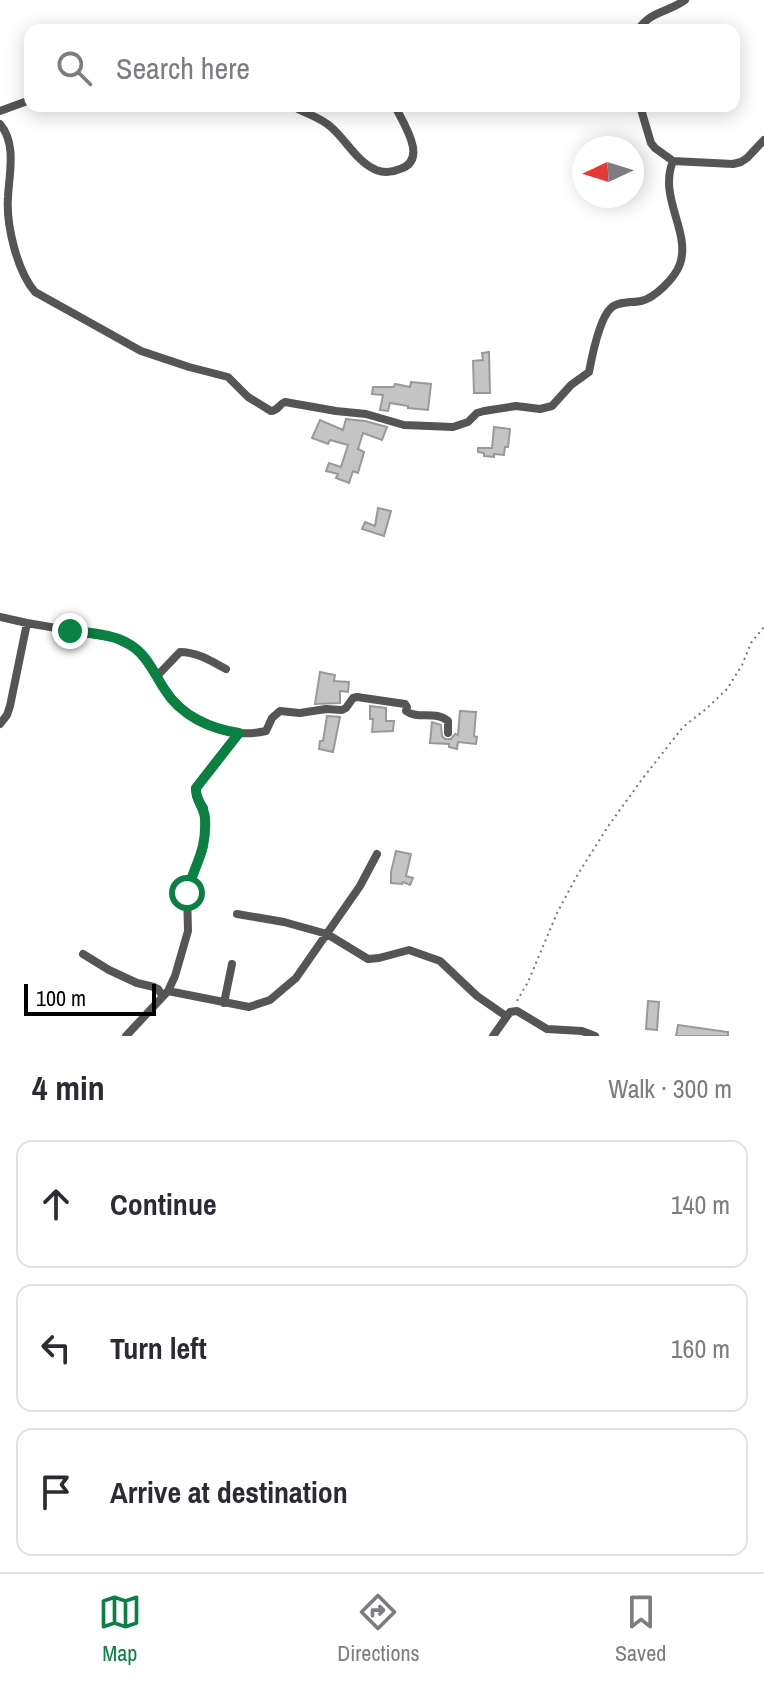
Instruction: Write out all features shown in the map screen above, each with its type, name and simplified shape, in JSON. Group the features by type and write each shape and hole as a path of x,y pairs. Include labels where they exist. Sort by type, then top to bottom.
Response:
{"street":[{"path":"642,24 647,18 685,0"},
{"path":"0,111 24,102"},
{"path":"305,112 335,129 349,147 374,169 388,172 408,167 414,161 410,138 398,112"},
{"path":"642,112 651,143 673,161 737,164 764,140"},
{"path":"0,124 8,138 12,169 8,197 10,229 25,277 35,292 141,351 228,377 248,397 271,411 285,402 366,414 404,425 447,427 463,424 484,411 516,406 540,409 552,406 571,385 589,372 594,346 611,307 650,298 674,275 680,263 679,226 670,196 669,172 673,161"},
{"path":"0,617 114,638 138,650 175,703 209,727 239,733 266,731 272,718 280,711 342,710 357,697 405,704 406,711 411,715 443,716 448,721 448,733"},
{"path":"0,724 9,711 27,623"},
{"path":"157,676 183,651 226,669"},
{"path":"126,1036 165,993 175,976 188,931 187,893 204,845 204,808 196,796 196,788 239,733"},
{"path":"83,954 109,970 165,993 249,1007 259,1005 278,995 296,978 360,886 377,854"},
{"path":"237,914 327,934 368,959 409,950 433,957 477,996 508,1014"},
{"path":"224,1003 232,964"},
{"path":"493,1036 508,1014 518,1011 547,1029 582,1031 595,1036"}],"path":[{"path":"508,1014 528,982 557,913 609,825 683,727 727,689 751,643 764,627"}],"building":[{"path":"489,352 490,393 474,393 473,361 483,360 482,353"},
{"path":"411,382 431,384 428,410 390,403 388,411 380,410 383,395 372,394 373,387 394,387 395,384 410,387"},
{"path":"346,419 387,427 382,440 363,433 358,449 364,452 358,473 353,471 349,483 336,478 338,474 326,471 329,463 341,467 348,445 330,440 328,444 312,438 320,420 343,430"},
{"path":"494,427 510,429 508,447 505,447 504,455 484,456 478,448 492,448"},
{"path":"378,508 391,511 384,536 362,529 365,522 375,526"},
{"path":"320,672 335,675 334,681 349,682 348,692 340,691 340,703 315,704"},
{"path":"370,706 386,708 386,721 394,721 393,731 372,732"},
{"path":"460,711 476,712 476,744 458,742 457,749 449,747 449,744 430,743 432,722 441,725 445,739 458,735"},
{"path":"327,716 340,717 333,752 319,749"},
{"path":"396,851 411,854 406,876 413,878 410,885 391,883"},
{"path":"648,1001 659,1002 657,1030 646,1029"},
{"path":"678,1025 728,1032 728,1036 676,1036"}],"route":[{"path":"70,631 111,637 134,647 175,703 209,727 239,733 196,788 196,796 204,808 205,831 202,853 187,893"}]}
